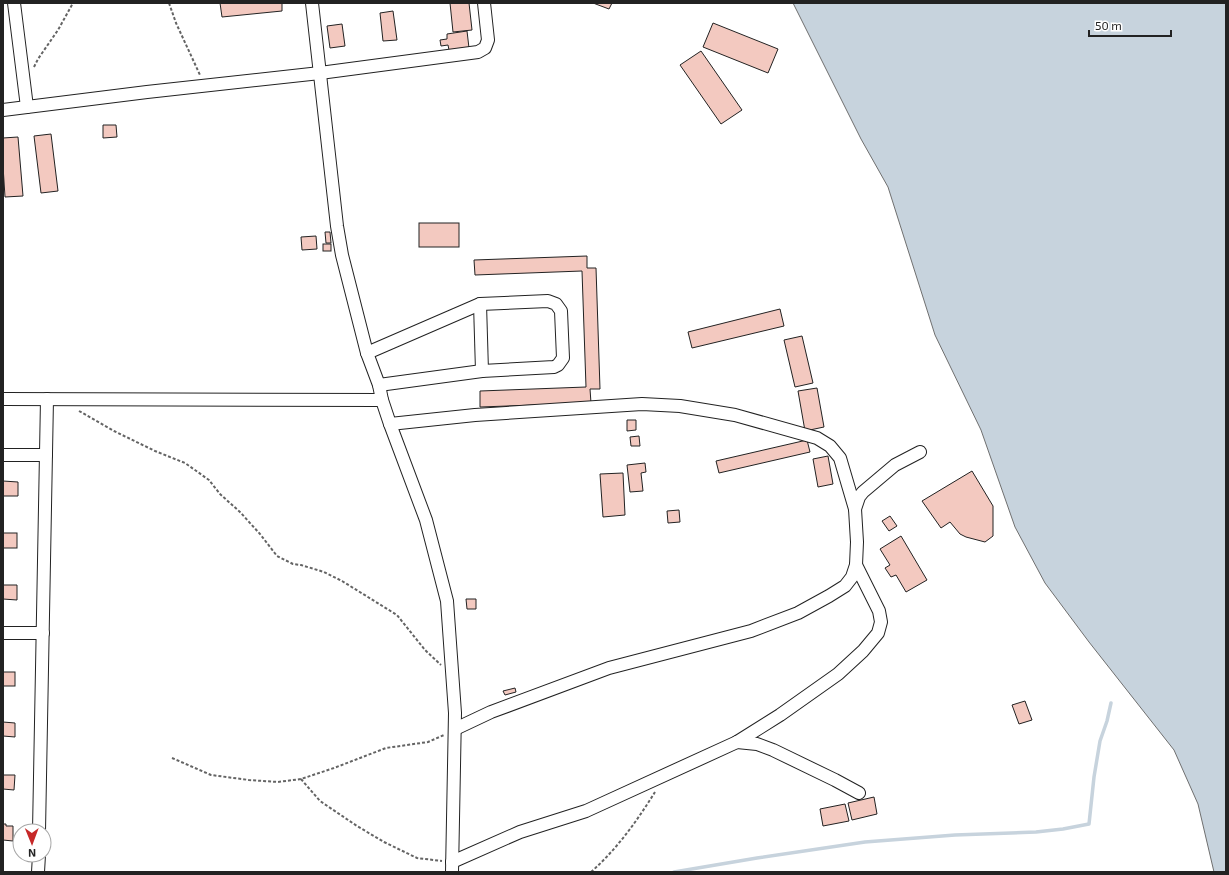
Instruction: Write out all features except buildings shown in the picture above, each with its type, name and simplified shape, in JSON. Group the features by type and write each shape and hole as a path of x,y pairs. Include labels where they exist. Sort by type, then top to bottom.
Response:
{"street":[{"path":"14,3 27,107"},
{"path":"312,3 338,239 367,353 379,385 390,424 426,520 447,601 455,729 452,867 520,832 586,811 737,742 780,715 838,674 863,651 878,633 881,622 879,611 856,565"},
{"path":"3,110 320,73 478,52 485,48 488,40 484,3"},
{"path":"367,353 480,304 548,301 556,304 561,311 563,358 558,365 549,368 482,370 379,385"},
{"path":"480,304 482,370"},
{"path":"3,399 382,400"},
{"path":"39,823 47,399"},
{"path":"390,424 475,415 642,404 680,406 735,415 817,438 830,446 840,458 855,509 857,542 856,565 852,576 845,586 798,613 751,631 609,668 491,712 455,729"},
{"path":"855,509 858,497 895,465 920,452"},
{"path":"3,455 46,455"},
{"path":"3,633 43,633"},
{"path":"737,742 757,744 773,750 836,780 859,793"}],"path":[{"path":"24,88 38,59 58,30 73,3"},
{"path":"168,3 204,86"},
{"path":"76,410 114,431 185,463 209,480 220,494 240,512 260,534 277,556 293,564 300,564 324,572 342,581 397,615 424,650 452,677"},
{"path":"172,758 211,775 278,782 301,779 386,748 428,742 455,729"},
{"path":"591,872 623,838 643,812 664,776"},
{"path":"301,779 320,801 384,842 417,858 452,867"}],"shaded area":[{"path":"793,3 1226,3 1226,872 1214,872 1198,804 1174,750 1089,642 1045,583 1015,527 981,430 935,335 888,187 861,139"}],"waterway":[{"path":"674,872 865,842 955,835 1036,832 1089,824 1094,777 1100,741 1111,703"}]}
